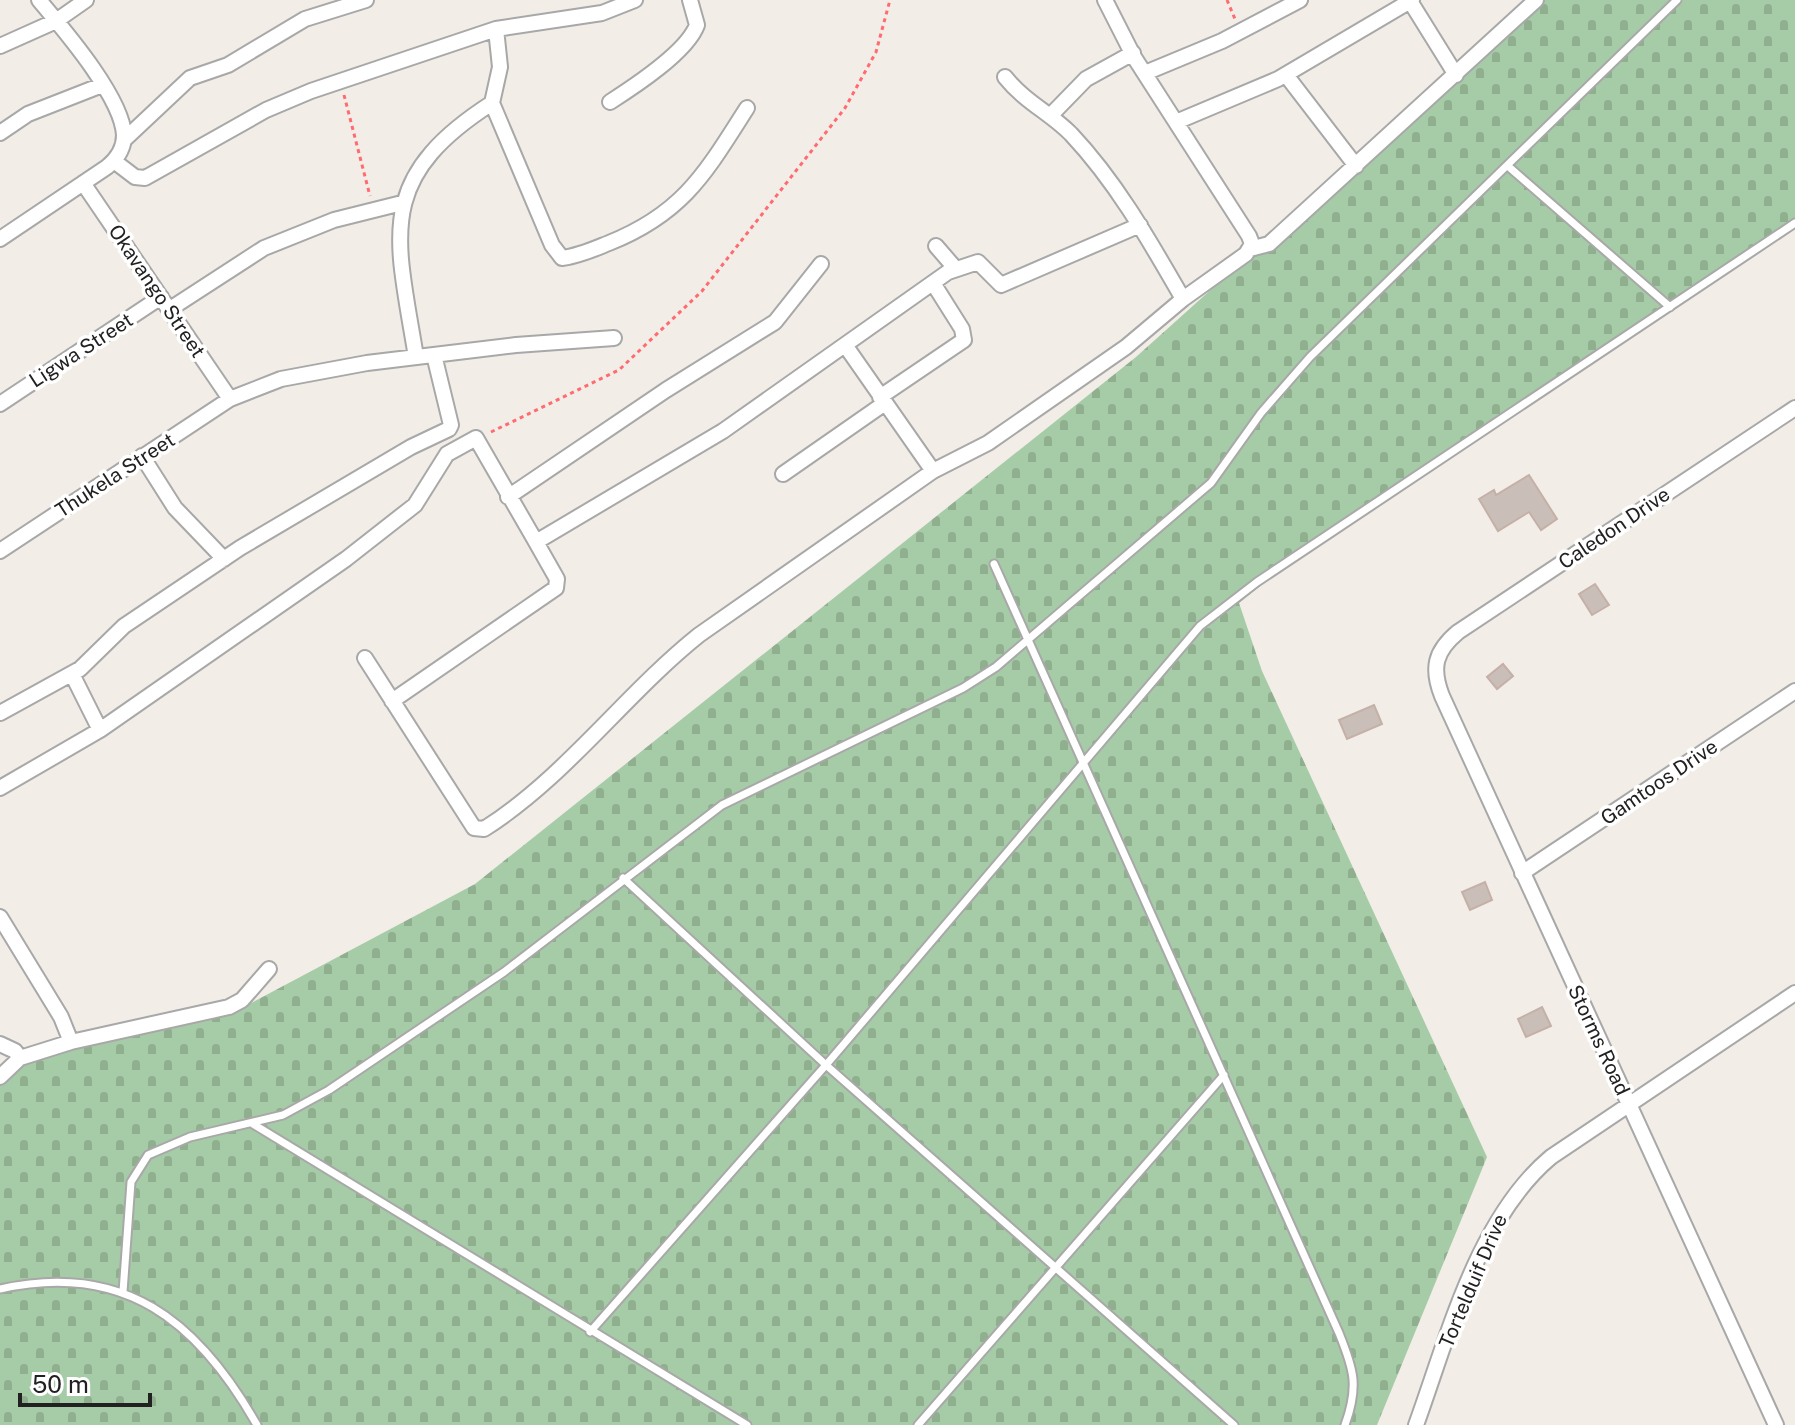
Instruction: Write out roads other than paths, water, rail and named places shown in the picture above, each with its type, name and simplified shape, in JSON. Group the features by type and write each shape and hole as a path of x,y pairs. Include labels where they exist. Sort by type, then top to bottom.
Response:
{"street":[{"path":"39,0 102,85 122,123 124,140"},
{"path":"0,46 56,21 86,0"},
{"path":"0,239 114,161 124,140 190,78 228,65 305,19 366,0"},
{"path":"114,161 135,177 145,178 266,110 341,81 496,29 602,13 635,0"},
{"path":"610,102 649,75 691,36 697,25 690,0"},
{"path":"1105,0 1145,73 1249,236 1250,249"},
{"path":"1145,73 1222,41 1300,0"},
{"path":"1176,122 1286,75 1411,0 1456,75"},
{"path":"365,658 474,828 484,829 543,782 645,682 699,635 933,471 1000,435 1126,347 1250,249 1269,244 1536,0"},
{"path":"496,29 500,67 492,103 552,245 562,258 621,238 673,208 700,178 747,108"},
{"path":"1050,116 1086,79 1133,53"},
{"path":"1286,75 1356,166"},
{"path":"1005,77 1029,103 1050,116 1080,144 1140,225 1183,299"},
{"path":"0,133 28,114 102,85"},
{"path":"416,357 400,256 398,229 402,203 430,152 463,121 492,103"},
{"name":"Okavango Street","path":"83,183 230,399"},
{"name":"Ligwa Street","path":"0,404 166,303 264,248 373,208 402,203"},
{"path":"536,542 723,431 955,268 978,262 1001,285 1140,225"},
{"path":"936,246 955,268"},
{"path":"508,497 666,390 775,322 821,264"},
{"path":"783,474 964,340 962,329 933,283"},
{"name":"Thukela Street","path":"0,551 230,399 281,379 416,357 614,338"},
{"path":"845,345 933,471"},
{"path":"0,713 88,663 124,626 224,559 411,447 451,428 434,355"},
{"name":"Caledon Drive","path":"1438,653 1458,632 1795,408"},
{"path":"0,788 100,730 252,627 394,524 415,505 447,454 476,438 557,579 556,588 392,701"},
{"path":"142,456 175,508 224,559"},
{"name":"Storms Road","path":"1438,653 1434,666 1442,696 1776,1425"},
{"path":"72,674 100,730"},
{"name":"Gamtoos Drive","path":"1522,873 1795,691"},
{"path":"0,917 45,989 71,1042"},
{"path":"0,1077 20,1058 71,1042 229,1007 242,1000 269,969"},
{"name":"Tortelduif Drive","path":"1416,1425 1466,1290 1508,1202 1551,1157 1795,993"},
{"path":"0,1044 15,1051 20,1058"}],"lane":[{"path":"123,1292 128,1202 137,1169 148,1155 166,1145 253,1124 293,1110 339,1084 504,972 722,805 963,688 1028,640 1211,483 1283,385 1677,0"},
{"path":"1509,167 1670,307"},
{"path":"590,1332 826,1065 1082,760 1200,626 1227,603 1795,223"},
{"path":"994,564 1355,1373 1352,1405 1345,1425"},
{"path":"623,878 826,1065 1234,1425"},
{"path":"918,1425 1224,1075"},
{"path":"253,1124 747,1425"},
{"path":"0,1289 36,1282 78,1281 123,1292 189,1332 225,1373 257,1425"}]}
